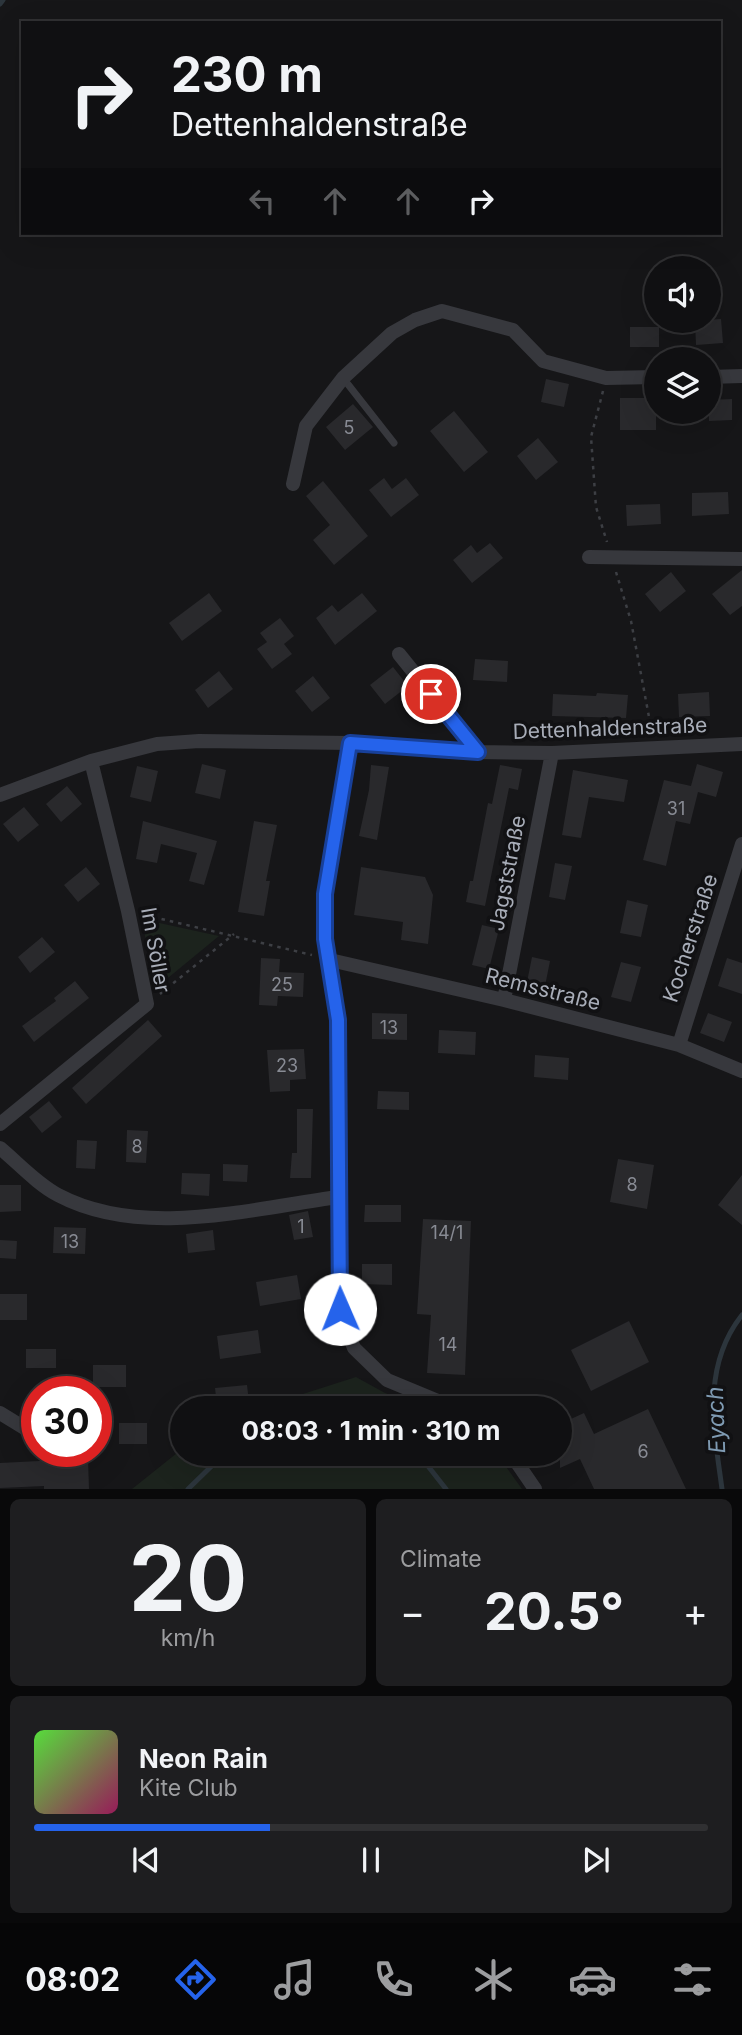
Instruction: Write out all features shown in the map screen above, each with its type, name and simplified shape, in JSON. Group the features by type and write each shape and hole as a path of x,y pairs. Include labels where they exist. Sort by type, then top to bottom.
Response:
{"street":[{"path":"293,484 306,426 343,378 392,333 415,320 442,311 513,330 543,361 606,378 644,377"},
{"path":"721,377 742,376"},
{"path":"589,557 742,559"},
{"path":"399,654 478,752"},
{"name":"Dettenhaldenstraße","path":"0,795 91,761 157,744 199,741 350,743 478,752 552,753 742,744"},
{"path":"350,743 325,894 325,939 338,1020 340,1309 354,1348 387,1380 426,1396"},
{"name":"Jagststraße","path":"505,1000 552,753"},
{"name":"Im Söller","path":"0,1124 147,1004 128,911 91,761"},
{"name":"Kocherstraße","path":"679,1045 742,844"},
{"name":"Remsstraße","path":"330,960 505,1000 679,1045 742,1071"},
{"path":"0,1148 56,1194 93,1210 133,1217 167,1220 338,1197"},
{"path":"0,1413 21,1426"},
{"path":"519,1466 535,1489"}],"lane":[{"path":"343,378 394,443"}],"path":[{"path":"606,378 591,437 596,507 631,621 655,748"},
{"path":"128,911 234,934 330,960"},
{"path":"147,1004 234,934"}],"shaded area":[{"path":"141,919 219,936 157,987"},
{"path":"356,1377 393,1396 297,1396"},
{"path":"170,1459 170,1466 506,1466 522,1489 132,1489"}],"building":[{"path":"721,319 723,343 696,345 696,333 721,333"},
{"path":"630,327 644,327 644,333 659,333 659,347 630,347"},
{"path":"546,379 569,384 564,407 541,402"},
{"path":"620,398 644,398 644,424 656,424 656,430 620,430"},
{"path":"721,399 732,399 732,420 721,420"},
{"path":"353,404 373,427 345,450 326,427"},
{"path":"454,411 488,452 464,472 430,431"},
{"path":"538,438 558,462 536,480 517,456"},
{"path":"384,478 392,489 406,478 419,495 391,517 369,490"},
{"path":"323,481 368,536 334,565 313,540 330,525 306,496"},
{"path":"728,492 729,514 692,516 692,493"},
{"path":"660,504 661,524 627,526 626,505"},
{"path":"490,543 503,558 472,583 453,560 471,545 477,553"},
{"path":"742,570 742,606 730,615 712,594"},
{"path":"671,572 686,591 660,612 645,594"},
{"path":"209,593 222,611 182,641 169,623"},
{"path":"362,593 377,611 335,645 316,618 332,605 338,612"},
{"path":"280,618 294,636 284,644 292,654 272,669 257,649 267,642 260,633"},
{"path":"475,659 508,661 507,682 473,680"},
{"path":"393,667 408,686 385,704 370,685"},
{"path":"219,671 233,689 208,708 195,690"},
{"path":"313,676 330,698 312,712 295,691"},
{"path":"709,692 710,716 679,717 678,694"},
{"path":"597,693 628,695 626,718 552,716 553,694 596,696"},
{"path":"202,764 226,770 220,799 195,793"},
{"path":"697,764 723,772 716,797 698,792 690,824 676,821 666,866 643,860 664,780 691,786"},
{"path":"371,765 389,767 377,840 359,836 369,790"},
{"path":"500,765 522,769 518,790 509,788 485,906 466,902 470,881 473,881 488,803 492,804"},
{"path":"137,766 158,771 151,802 130,797"},
{"path":"573,770 628,780 624,802 589,797 581,838 562,835"},
{"path":"67,786 82,804 61,822 46,804"},
{"path":"24,807 39,825 18,842 3,824"},
{"path":"143,821 217,841 204,885 189,881 197,853 161,844 157,863 136,859"},
{"path":"254,821 277,825 266,881 270,881 264,916 238,912"},
{"path":"555,863 572,866 565,900 549,897"},
{"path":"86,867 100,884 78,902 64,885"},
{"path":"361,867 425,877 433,895 428,944 401,940 403,922 354,915"},
{"path":"627,900 648,905 641,937 620,933"},
{"path":"482,925 499,929 489,969 472,965"},
{"path":"42,937 55,952 30,973 18,957"},
{"path":"532,957 550,961 545,986 527,982"},
{"path":"261,958 280,959 279,972 304,973 303,997 278,996 277,1006 259,1005"},
{"path":"727,958 742,963 742,994 718,986"},
{"path":"621,962 641,967 631,1002 611,997"},
{"path":"75,981 89,998 34,1042 22,1026 56,1001 54,998"},
{"path":"372,1013 407,1014 407,1040 372,1039"},
{"path":"708,1013 732,1022 724,1042 700,1033"},
{"path":"148,1020 162,1036 86,1104 72,1088"},
{"path":"439,1030 476,1032 475,1055 438,1053"},
{"path":"304,1049 306,1079 290,1080 290,1091 270,1092 267,1050"},
{"path":"535,1055 569,1058 568,1080 534,1077"},
{"path":"378,1091 409,1092 409,1110 377,1109"},
{"path":"49,1101 62,1117 42,1133 29,1117"},
{"path":"297,1109 313,1109 311,1178 290,1178 292,1153 297,1153"},
{"path":"127,1130 148,1131 146,1163 126,1162"},
{"path":"77,1140 97,1141 95,1169 76,1168"},
{"path":"618,1159 654,1165 647,1209 610,1202"},
{"path":"223,1164 248,1165 247,1182 223,1181"},
{"path":"182,1173 210,1174 209,1196 181,1194"},
{"path":"742,1175 742,1225 718,1205"},
{"path":"0,1185 21,1185 21,1211 0,1212"},
{"path":"365,1205 401,1205 401,1222 364,1222"},
{"path":"308,1211 313,1237 294,1240 289,1215"},
{"path":"423,1219 471,1221 465,1375 427,1373 431,1315 417,1314"},
{"path":"54,1227 86,1228 85,1254 53,1253"},
{"path":"213,1230 215,1250 188,1253 186,1234"},
{"path":"0,1240 17,1241 16,1259 0,1258"},
{"path":"362,1264 392,1264 392,1285 362,1284"},
{"path":"297,1275 301,1299 260,1306 256,1282"},
{"path":"0,1294 27,1294 27,1320 0,1320"},
{"path":"629,1321 649,1362 591,1391 571,1350"},
{"path":"258,1330 261,1353 220,1359 217,1336"},
{"path":"26,1349 56,1349 56,1368 26,1368"},
{"path":"93,1365 126,1365 126,1387 112,1387 112,1376 93,1376"},
{"path":"247,1385 248,1396 216,1396 215,1388"},
{"path":"648,1409 686,1489 594,1489 580,1459 572,1463 572,1418 584,1413 594,1434"},
{"path":"119,1423 147,1423 147,1444 119,1444"},
{"path":"21,1462 21,1467 88,1467 89,1489 44,1489 44,1486 0,1488 0,1463"}],"waterway":[{"path":"0,4 3,0"},
{"name":"Eyach","path":"722,1489 714,1421 716,1377 720,1356 742,1315"},
{"name":"Eyach","path":"188,1489 212,1466"},
{"name":"Eyach","path":"428,1466 446,1489"}],"route":[{"path":"340,1309 338,1020 325,939 325,894 350,743 478,752 431,694"}]}
